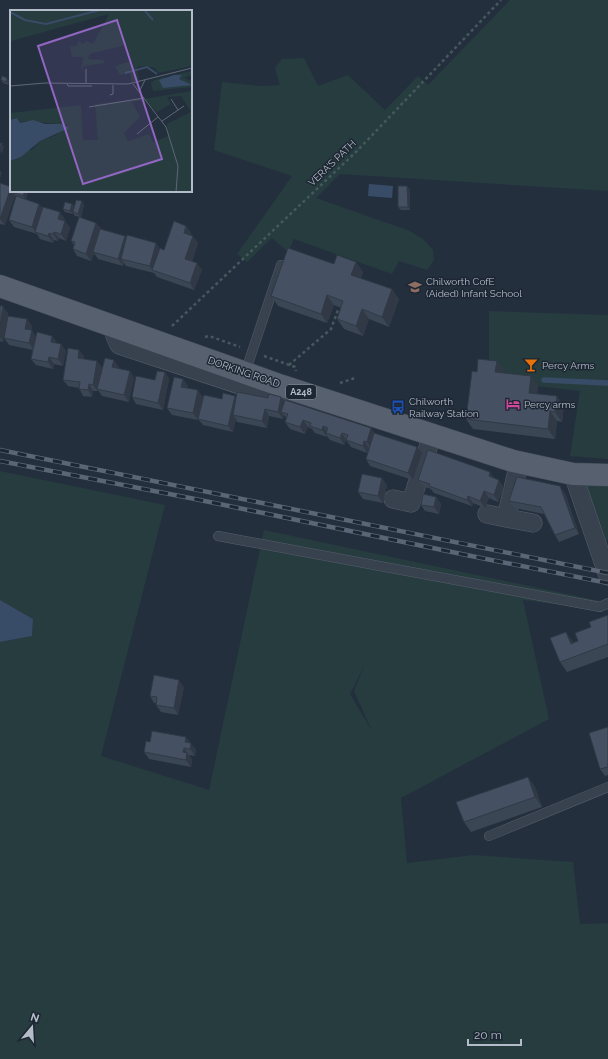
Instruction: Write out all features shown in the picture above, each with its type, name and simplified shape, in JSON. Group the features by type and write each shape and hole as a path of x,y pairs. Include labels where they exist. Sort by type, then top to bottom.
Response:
{"main road":[{"name":"DORKING ROAD","path":"0,286 114,326 213,368 245,373 283,393 432,435 519,463 573,474 608,476"}],"street":[{"path":"213,368 283,393"},
{"path":"393,499 416,504 432,435"},
{"path":"506,518 519,463"},
{"path":"573,474 603,543 608,576"},
{"path":"487,514 533,523"}],"lane":[{"path":"245,373 281,265"},
{"path":"218,536 600,607 608,603"},
{"path":"489,836 608,787"}],"path":[{"name":"VERA'S PATH","path":"166,331 356,152 501,0"},
{"path":"283,393 291,361 330,328 338,310"}],"green space":[{"path":"510,0 608,0 608,191 340,174 316,198 410,231 424,240 433,250 434,260 427,270 399,261 392,274 294,239 288,252 272,238 247,262 237,254 292,176 214,150 222,82 260,86 280,85 275,68 282,59 304,58 318,86 348,75 385,110 418,76 428,85"},
{"path":"489,311 608,315 608,459 570,456 580,391 502,382 489,362"},
{"path":"0,471 165,505 101,756 209,790 264,530 600,601 608,608 608,611 523,600 549,719 401,798 407,863 473,855 573,862 580,924 608,923 608,1059 0,1059 0,642 32,636 33,619 0,600","holes":["365,664 354,691 372,731 350,694"]},
{"path":"573,474 608,475 608,540 605,542"}],"water":[{"path":"369,184 393,186 392,198 368,196"},
{"path":"0,600 33,619 32,636 0,642"}],"building":[{"path":"2,76 7,78 6,82 1,80"},
{"path":"0,183 10,187 10,190 0,219"},
{"path":"398,186 407,186 408,207 398,207"},
{"path":"14,192 25,192 23,196"},
{"path":"16,196 39,204 32,227 9,220"},
{"path":"76,200 82,201 78,214 73,212"},
{"path":"65,202 72,204 70,211 63,209"},
{"path":"43,207 60,212 58,219 65,221 61,234 54,232 53,234 49,233 48,236 35,232"},
{"path":"79,217 96,223 86,254 73,249 75,242 71,241"},
{"path":"174,221 186,226 184,233 193,236 185,259 197,263 190,283 152,270 160,248 164,250"},
{"path":"100,229 125,236 118,259 93,252"},
{"path":"127,235 156,243 150,266 121,259"},
{"path":"288,248 334,264 337,255 356,262 351,275 392,289 382,317 362,309 356,326 337,319 343,301 327,295 321,314 271,296"},
{"path":"0,306 3,306 0,327"},
{"path":"8,316 27,319 25,329 32,330 29,343 4,338"},
{"path":"37,332 52,336 51,342 61,344 58,359 49,357 48,362 31,359"},
{"path":"68,348 79,350 78,358 97,361 93,385 89,384 88,390 79,389 80,382 63,380"},
{"path":"105,358 114,360 112,367 130,371 124,395 97,389"},
{"name":"Percy arms","path":"478,359 497,361 495,372 531,376 529,393 557,396 555,412 550,411 548,429 466,419 472,371 477,372"},
{"path":"157,371 165,372 158,403 132,397 136,376 155,380"},
{"path":"174,377 183,379 181,387 198,390 193,413 167,408"},
{"path":"237,392 268,398 269,394 281,397 278,412 265,409 262,421 233,415"},
{"path":"223,393 235,396 228,426 198,419 204,395 222,399"},
{"path":"285,400 371,428 367,442 364,441 363,446 346,440 348,435 342,433 340,438 326,433 328,428 323,426 322,430 310,426 311,423 303,420 300,427 285,422 288,414 281,412"},
{"path":"374,433 417,447 408,473 366,459"},
{"path":"428,450 490,472 489,476 499,480 494,495 484,491 480,501 468,496 467,500 429,486 430,484 418,480"},
{"path":"362,474 382,478 378,496 358,492"},
{"path":"517,477 560,486 575,528 555,535 541,507 509,501"},
{"path":"423,494 436,497 434,507 421,505"},
{"path":"608,615 608,644 560,662 550,638 566,632 571,644 578,641 575,633 591,627 589,622"},
{"path":"154,675 179,680 174,708 156,705 157,697 150,696"},
{"path":"608,727 608,767 600,769 589,733"},
{"path":"152,731 186,737 185,742 191,743 190,749 184,748 183,752 187,753 186,760 144,752 146,741 150,742"},
{"path":"528,777 535,797 464,822 456,802"}],"waterway":[{"path":"544,380 608,383"}],"railway":[{"path":"0,450 608,573"},
{"path":"0,461 608,583"}],"place":[{"name":"Chilworth CofE (Aided) Infant School","path":"415,287"},
{"name":"Percy Arms","path":"531,365"},
{"name":"Percy arms","path":"513,404"},
{"name":"Chilworth Railway Station","path":"398,407"}]}
